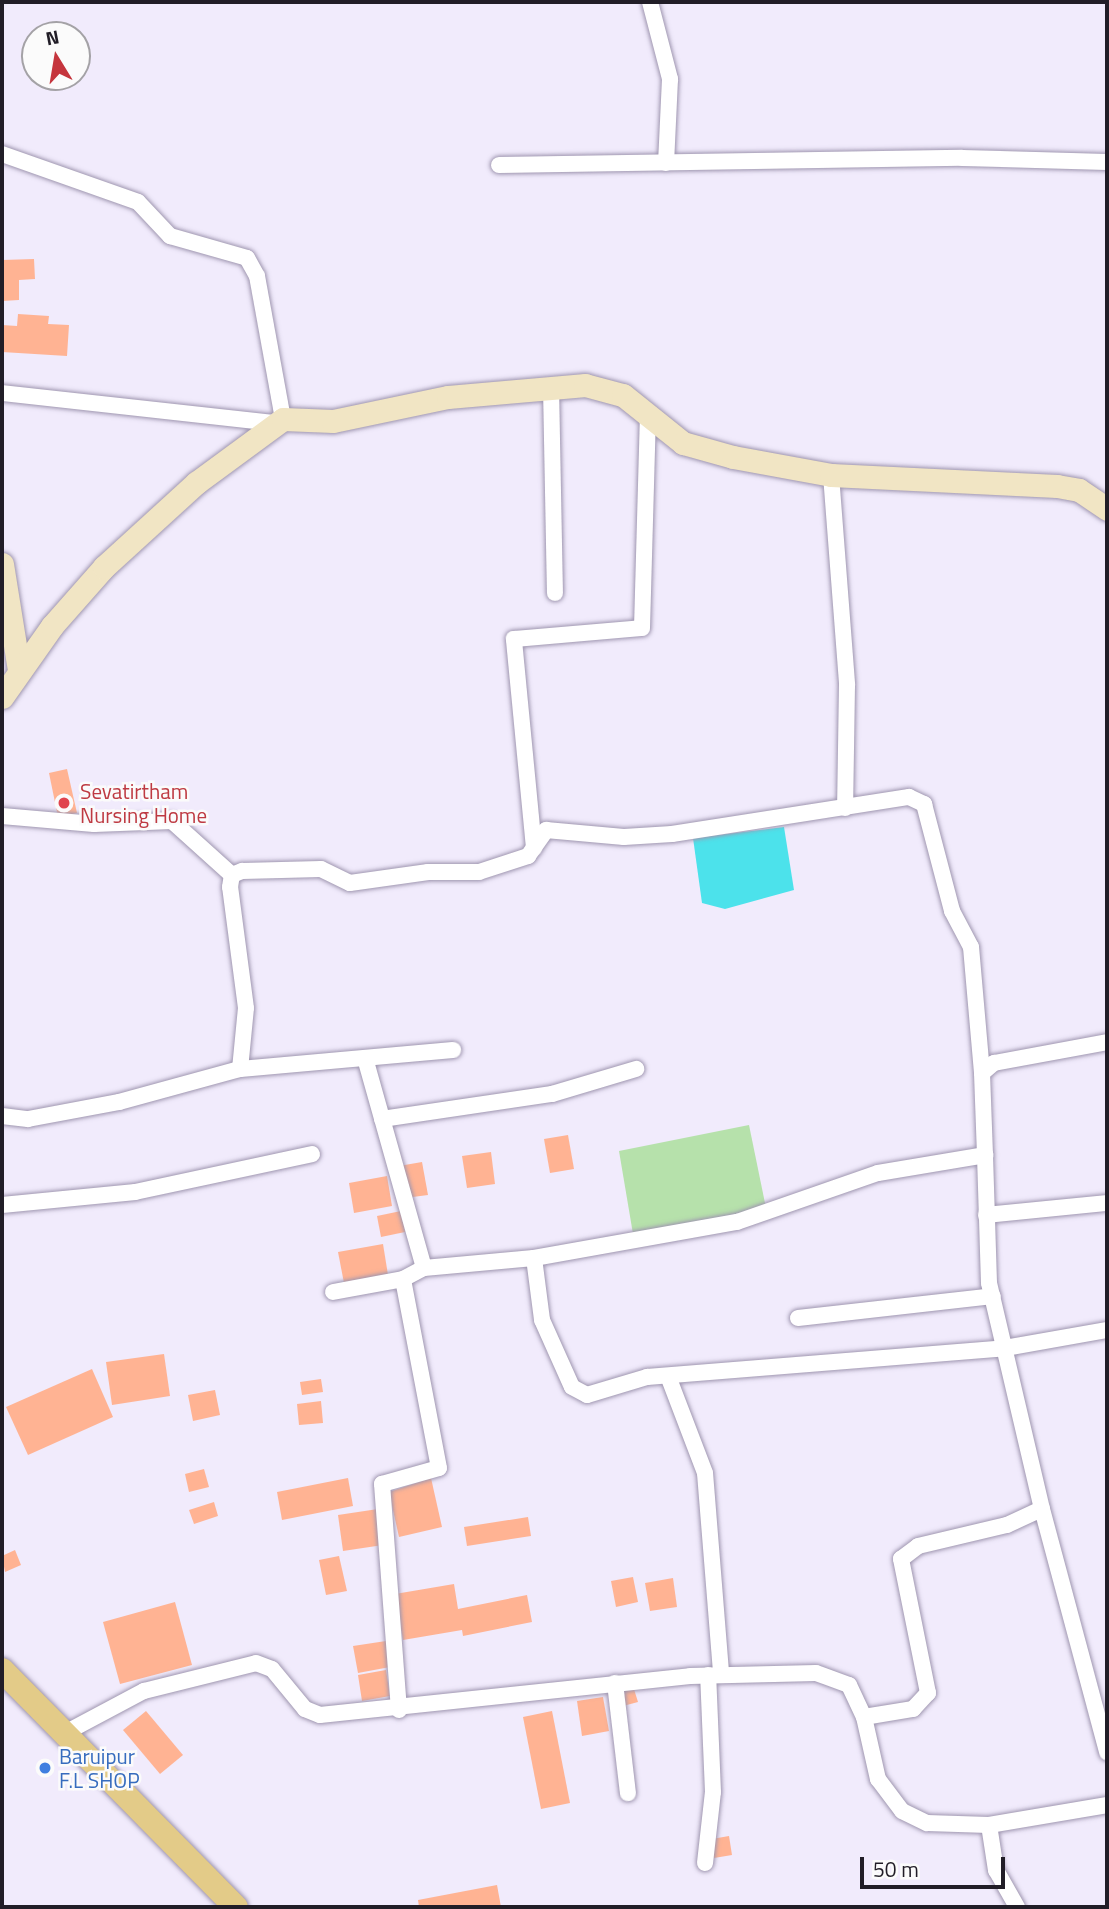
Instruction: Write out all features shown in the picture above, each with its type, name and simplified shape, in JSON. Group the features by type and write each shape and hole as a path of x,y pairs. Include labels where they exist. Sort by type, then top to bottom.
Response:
{"main road":[{"path":"2,697 19,670 104,567 278,421 333,421 448,397 551,387 605,388 683,443 831,475 1035,483 1079,489 1104,501"},
{"path":"2,564 19,670"},
{"path":"2,1670 236,1907"}],"street":[{"path":"650,2 670,79 666,163"},
{"path":"2,154 138,202 170,236 247,258 257,276 278,421 2,393"},
{"path":"499,165 962,158 1107,162"},
{"path":"551,387 555,593"},
{"path":"534,850 514,639 642,628 648,416"},
{"path":"831,475 847,685 845,808"},
{"path":"232,875 261,868 321,869 350,883 428,872 479,872 534,850 541,834 554,829 652,835 909,797 924,804 953,911 971,947 982,1073 986,1215 993,1296 1042,1509 1107,1752"},
{"path":"2,816 94,824 172,821 232,875 246,1008 240,1069"},
{"path":"982,1073 1016,1058 1107,1042"},
{"path":"2,1116 28,1119 119,1102 240,1069 453,1050"},
{"path":"365,1058 424,1268"},
{"path":"382,1119 552,1094 636,1069"},
{"path":"2,1205 135,1192 312,1154"},
{"path":"333,1292 403,1279 424,1268 534,1258 737,1222 877,1173 985,1155"},
{"path":"986,1215 1107,1203"},
{"path":"534,1258 542,1320 578,1394 668,1376 1005,1348 1107,1330"},
{"path":"398,1710 382,1485 439,1468 403,1279"},
{"path":"799,1318 993,1296"},
{"path":"668,1376 705,1472 715,1675 713,1792 705,1863"},
{"path":"864,1717 913,1709 928,1693 901,1559 918,1546 1018,1522 1042,1509"},
{"path":"63,1734 144,1691 256,1663 272,1668 296,1700 320,1715 398,1710 615,1683 715,1675 816,1673 849,1685 864,1717 878,1779 902,1811 927,1823 989,1825 1107,1805"},
{"path":"615,1683 628,1793"},
{"path":"989,1825 996,1870 1017,1907"}],"green space":[{"path":"749,1125 766,1208 633,1234 619,1151"}],"water":[{"path":"784,827 794,890 725,909 702,903 693,838"}],"building":[{"path":"34,259 35,279 19,280 19,300 2,301 2,260"},
{"path":"18,314 49,316 48,324 69,325 67,356 2,352 2,325 17,326"},
{"path":"67,769 77,813 58,817 49,773"},
{"path":"568,1135 574,1169 550,1173 544,1139"},
{"path":"491,1152 495,1184 467,1188 462,1156"},
{"path":"422,1162 428,1195 405,1198 399,1166"},
{"path":"387,1176 392,1206 354,1213 349,1183"},
{"path":"401,1211 405,1232 381,1237 377,1216"},
{"path":"383,1244 388,1275 344,1283 338,1252"},
{"path":"164,1354 170,1396 112,1405 106,1362"},
{"path":"92,1369 113,1417 28,1455 6,1407"},
{"path":"321,1379 323,1392 302,1395 300,1382"},
{"path":"215,1390 220,1415 193,1421 188,1395"},
{"path":"321,1401 323,1423 299,1425 297,1404"},
{"path":"204,1469 209,1487 189,1492 185,1474"},
{"path":"348,1478 353,1506 282,1520 277,1492"},
{"path":"431,1478 442,1527 399,1537 389,1492"},
{"path":"214,1502 218,1516 194,1524 189,1510"},
{"path":"378,1509 383,1545 343,1551 338,1515"},
{"path":"528,1517 531,1536 467,1546 464,1527"},
{"path":"15,1550 21,1565 5,1572 2,1556"},
{"path":"339,1556 347,1591 326,1595 319,1560"},
{"path":"633,1577 638,1602 616,1607 611,1581"},
{"path":"673,1578 677,1607 650,1611 645,1583"},
{"path":"454,1584 458,1609 527,1595 532,1622 463,1636 462,1630 403,1640 395,1594"},
{"path":"175,1602 192,1665 120,1684 103,1622"},
{"path":"386,1641 390,1667 358,1673 353,1646"},
{"path":"386,1670 390,1696 362,1701 358,1675"},
{"path":"633,1686 638,1702 623,1706 618,1689"},
{"path":"603,1697 609,1731 582,1736 577,1701"},
{"path":"146,1711 183,1755 160,1774 123,1730"},
{"path":"552,1711 570,1803 541,1809 523,1717"},
{"path":"729,1836 732,1855 714,1858 712,1839"},
{"path":"497,1885 501,1907 419,1907 418,1900"}],"place":[{"name":"Sevatirtham Nursing Home","path":"64,803"},
{"name":"Baruipur F.L SHOP","path":"45,1768"}]}
